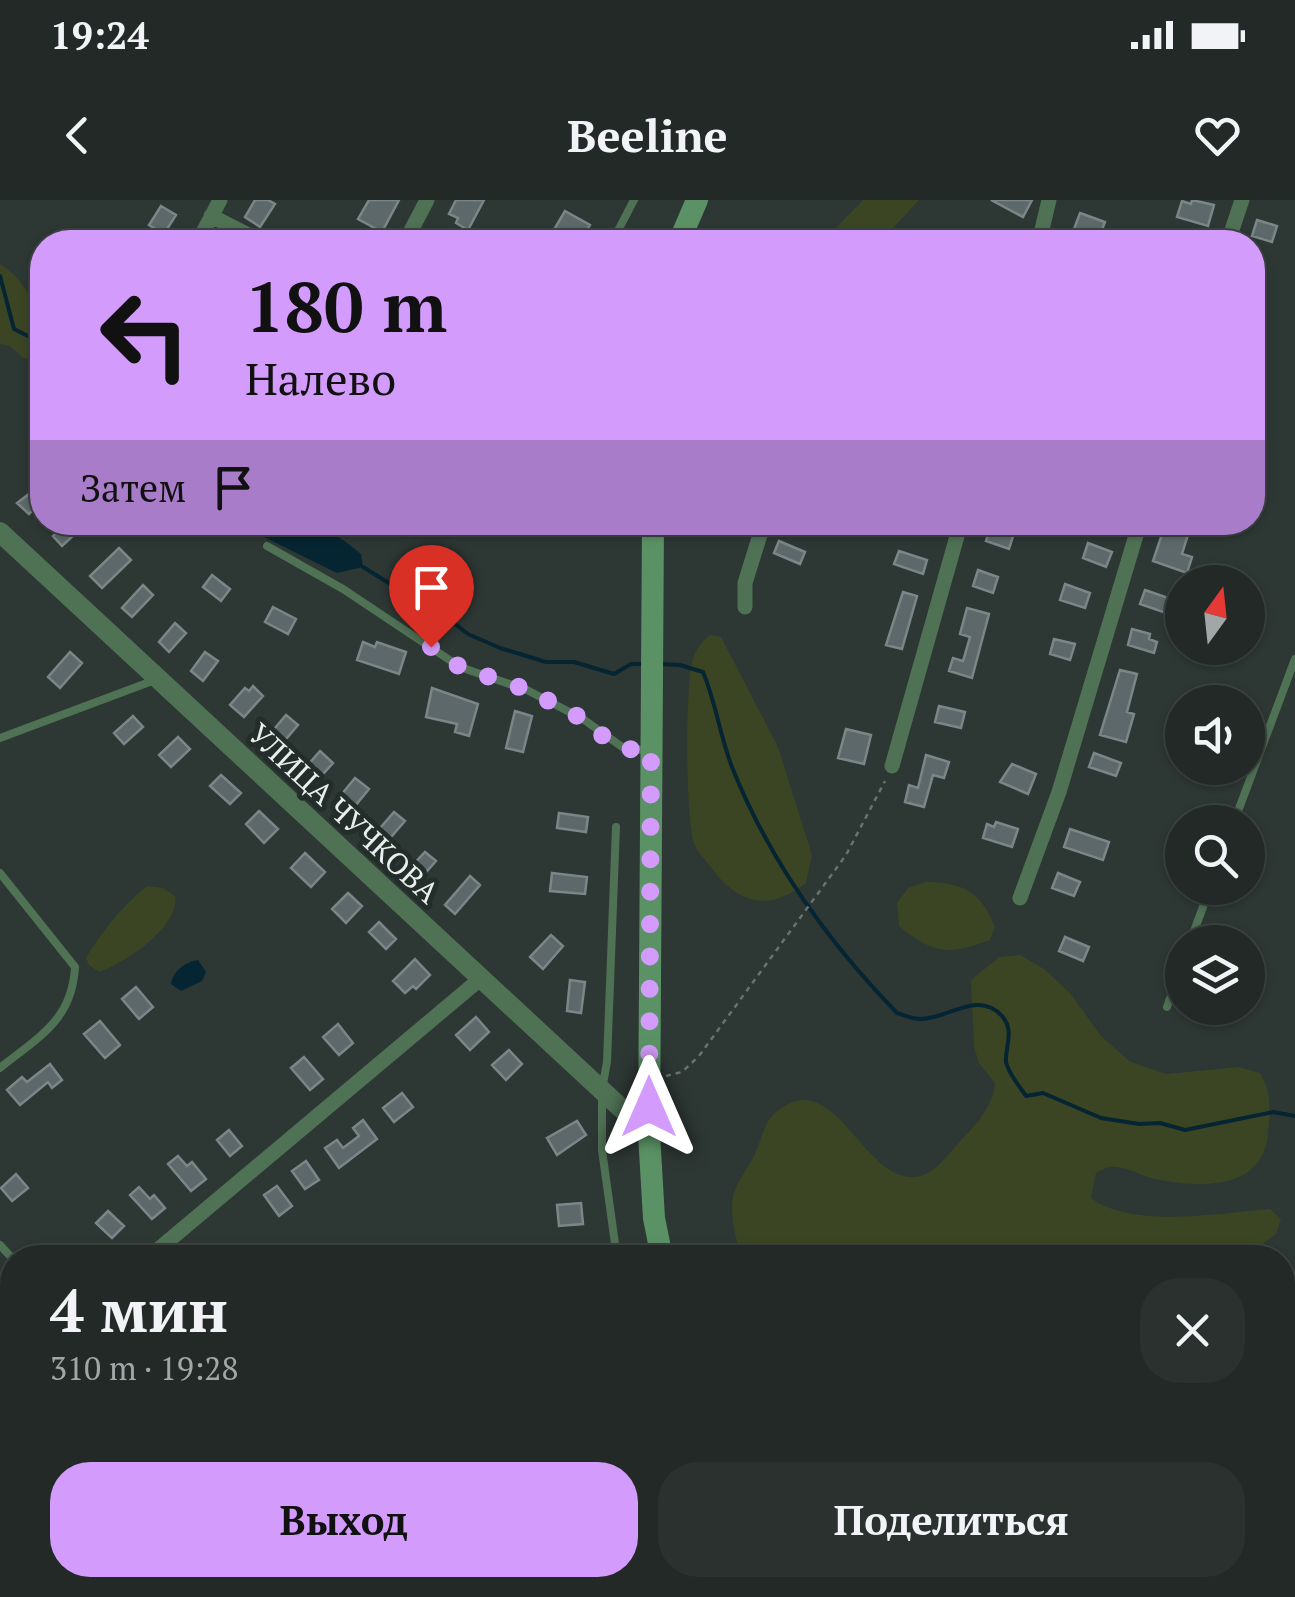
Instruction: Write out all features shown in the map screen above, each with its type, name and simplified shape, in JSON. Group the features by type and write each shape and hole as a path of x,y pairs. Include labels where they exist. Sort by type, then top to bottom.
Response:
{"main road":[{"path":"684,230 697,200"},
{"path":"653,535 648,1134 659,1245"}],"street":[{"path":"204,230 220,200"},
{"path":"411,230 427,200"},
{"path":"1042,230 1049,200"},
{"path":"1232,230 1242,200"},
{"path":"211,216 238,230"},
{"name":"УЛИЦА ЧУЧКОВА","path":"0,532 648,1134"},
{"path":"745,607 745,583 760,535"},
{"path":"892,766 957,535"},
{"path":"1020,898 1058,792 1136,535"},
{"path":"163,1245 479,980"}],"lane":[{"path":"618,230 634,200"},
{"path":"268,546 343,589 460,667 528,690 583,719 625,749 651,750"},
{"path":"1240,805 1295,658"},
{"path":"0,738 157,679"},
{"path":"616,827 602,1150 616,1245"},
{"path":"0,873 74,968 74,991 66,1010 0,1068"}],"path":[{"path":"649,1080 682,1072 699,1056 846,855 892,766"}],"green space":[{"path":"863,200 919,200 891,230 834,230"},
{"path":"0,264 30,297 30,359 0,344"},
{"path":"710,635 721,637 778,747 812,855 806,883 766,901 742,896 720,878 695,846 692,833 688,786 689,682 695,653"},
{"path":"925,882 950,884 976,897 995,927 990,940 942,950 922,943 899,926 897,903 908,888"},
{"path":"147,886 163,888 175,896 169,919 136,952 99,972 86,958 113,919"},
{"path":"1020,955 1044,969 1070,993 1101,1036 1129,1061 1166,1074 1239,1067 1260,1073 1267,1087 1269,1118 1264,1153 1242,1176 1191,1184 1110,1167 1096,1173 1091,1198 1108,1208 1153,1216 1270,1209 1281,1219 1276,1234 1261,1245 738,1245 733,1224 735,1190 771,1118 795,1101 815,1102 832,1113 882,1164 900,1175 920,1176 944,1160 986,1110 993,1092 995,1083 979,1063 974,1047 971,980 999,957"}],"water":[{"path":"261,535 334,535 361,554 363,567 337,573"},
{"path":"198,960 206,972 202,981 181,991 171,984 180,968"}],"building":[{"path":"255,200 275,204 260,227 245,217"},
{"path":"369,200 399,200 383,230 358,219"},
{"path":"456,200 484,200 468,230 449,214"},
{"path":"991,200 1032,200 1023,217"},
{"path":"1192,200 1214,205 1208,226 1177,217 1182,201 1191,204"},
{"path":"161,206 176,215 167,230 149,225"},
{"path":"565,211 590,225 587,230 554,230"},
{"path":"1080,213 1105,222 1102,230 1074,229"},
{"path":"1257,220 1277,226 1272,242 1265,240 1265,230 1254,230"},
{"path":"30,493 30,513 29,514 17,503"},
{"path":"54,535 74,535 62,546"},
{"path":"988,535 1013,535 1009,549 986,541"},
{"path":"1162,535 1188,535 1182,554 1192,557 1190,565 1153,561"},
{"path":"779,541 805,552 800,564 774,553"},
{"path":"1088,543 1112,552 1106,567 1083,558"},
{"path":"119,548 131,560 102,588 90,576"},
{"path":"899,551 927,560 923,574 894,564"},
{"path":"978,570 998,577 993,593 973,586"},
{"path":"212,575 230,589 221,601 203,587"},
{"path":"1065,584 1090,593 1085,608 1060,600"},
{"path":"143,585 153,595 132,617 122,608"},
{"path":"1145,590 1165,597 1165,613 1140,604"},
{"path":"903,592 917,596 902,649 886,645"},
{"path":"273,607 296,619 288,634 265,622"},
{"path":"967,608 989,614 972,678 949,671 953,658 963,661 970,637 960,634"},
{"path":"175,623 186,633 169,652 159,642"},
{"path":"1132,629 1150,634 1149,639 1157,642 1154,653 1128,645"},
{"path":"1054,639 1075,644 1070,660 1050,654"},
{"path":"363,642 375,647 377,642 406,652 399,674 357,660"},
{"path":"70,652 82,663 60,688 48,677"},
{"path":"205,652 218,661 203,681 191,671"},
{"path":"1120,670 1137,674 1127,712 1134,714 1126,742 1100,735"},
{"path":"253,686 263,696 244,717 230,705 245,688 249,691"},
{"path":"432,688 478,704 469,736 455,732 457,724 426,717"},
{"path":"939,706 965,712 961,728 935,722"},
{"path":"515,711 532,716 523,752 506,748"},
{"path":"286,715 298,725 276,751 264,741"},
{"path":"133,716 143,727 124,744 114,733"},
{"path":"846,729 871,735 864,764 838,758"},
{"path":"178,737 190,749 171,767 159,755"},
{"path":"320,751 333,763 314,784 301,773"},
{"path":"1094,753 1121,763 1116,776 1089,767"},
{"path":"926,755 949,762 944,778 933,775 924,807 905,802 909,785 918,788"},
{"path":"1012,764 1036,774 1028,794 1000,782"},
{"path":"221,775 241,793 230,804 210,786"},
{"path":"355,778 369,789 351,811 337,800"},
{"path":"259,811 278,829 264,843 246,824"},
{"path":"394,812 405,821 385,844 374,835"},
{"path":"559,813 588,817 586,832 557,828"},
{"path":"996,822 1018,829 1012,847 983,838 987,824 994,827"},
{"path":"1070,829 1109,842 1103,860 1064,847"},
{"path":"425,852 436,861 421,878 410,868"},
{"path":"305,853 325,872 311,887 291,868"},
{"path":"552,873 587,877 585,894 550,891"},
{"path":"1058,873 1080,882 1074,896 1052,888"},
{"path":"470,876 480,885 455,914 445,905"},
{"path":"348,893 362,906 346,923 332,909"},
{"path":"379,922 396,939 386,949 369,932"},
{"path":"551,935 563,946 543,969 530,957"},
{"path":"1065,937 1089,947 1083,961 1059,951"},
{"path":"415,959 430,975 416,989 413,986 405,993 393,981"},
{"path":"570,980 585,982 581,1013 567,1011"},
{"path":"136,987 153,1007 139,1019 122,999"},
{"path":"476,1017 489,1032 470,1050 456,1035"},
{"path":"100,1021 120,1045 105,1058 84,1034"},
{"path":"338,1024 353,1043 339,1055 323,1037"},
{"path":"509,1050 522,1064 506,1080 492,1065"},
{"path":"304,1057 323,1079 310,1090 291,1068"},
{"path":"50,1064 62,1080 52,1088 48,1082 20,1105 7,1090 22,1077 27,1082"},
{"path":"402,1093 413,1107 394,1122 383,1108"},
{"path":"363,1120 377,1139 339,1168 325,1148 337,1140 343,1148 359,1136 353,1128"},
{"path":"577,1121 586,1135 557,1155 547,1138"},
{"path":"229,1130 242,1146 230,1156 217,1140"},
{"path":"178,1156 187,1166 192,1162 206,1179 191,1191 168,1164"},
{"path":"306,1161 319,1180 305,1189 292,1171"},
{"path":"16,1174 28,1188 12,1201 1,1188"},
{"path":"277,1186 292,1206 279,1216 264,1195"},
{"path":"139,1187 150,1199 154,1195 165,1208 152,1219 130,1195"},
{"path":"581,1203 583,1224 559,1226 557,1205"},
{"path":"108,1211 124,1226 112,1238 96,1223"}],"waterway":[{"path":"0,276 14,329 30,337"},
{"path":"363,567 397,588 419,596 468,634 500,648 546,662 574,662 614,674 631,664 646,664"},
{"path":"660,664 703,672 732,767 782,867 824,928 897,1013 920,1019 972,1005 993,1008 1006,1022 1006,1062 1026,1096 1043,1093 1101,1118 1160,1123 1185,1130 1273,1112 1295,1116"}],"route":[{"path":"431,647 460,667 528,690 583,719 625,749 651,750 649,1107"}]}
